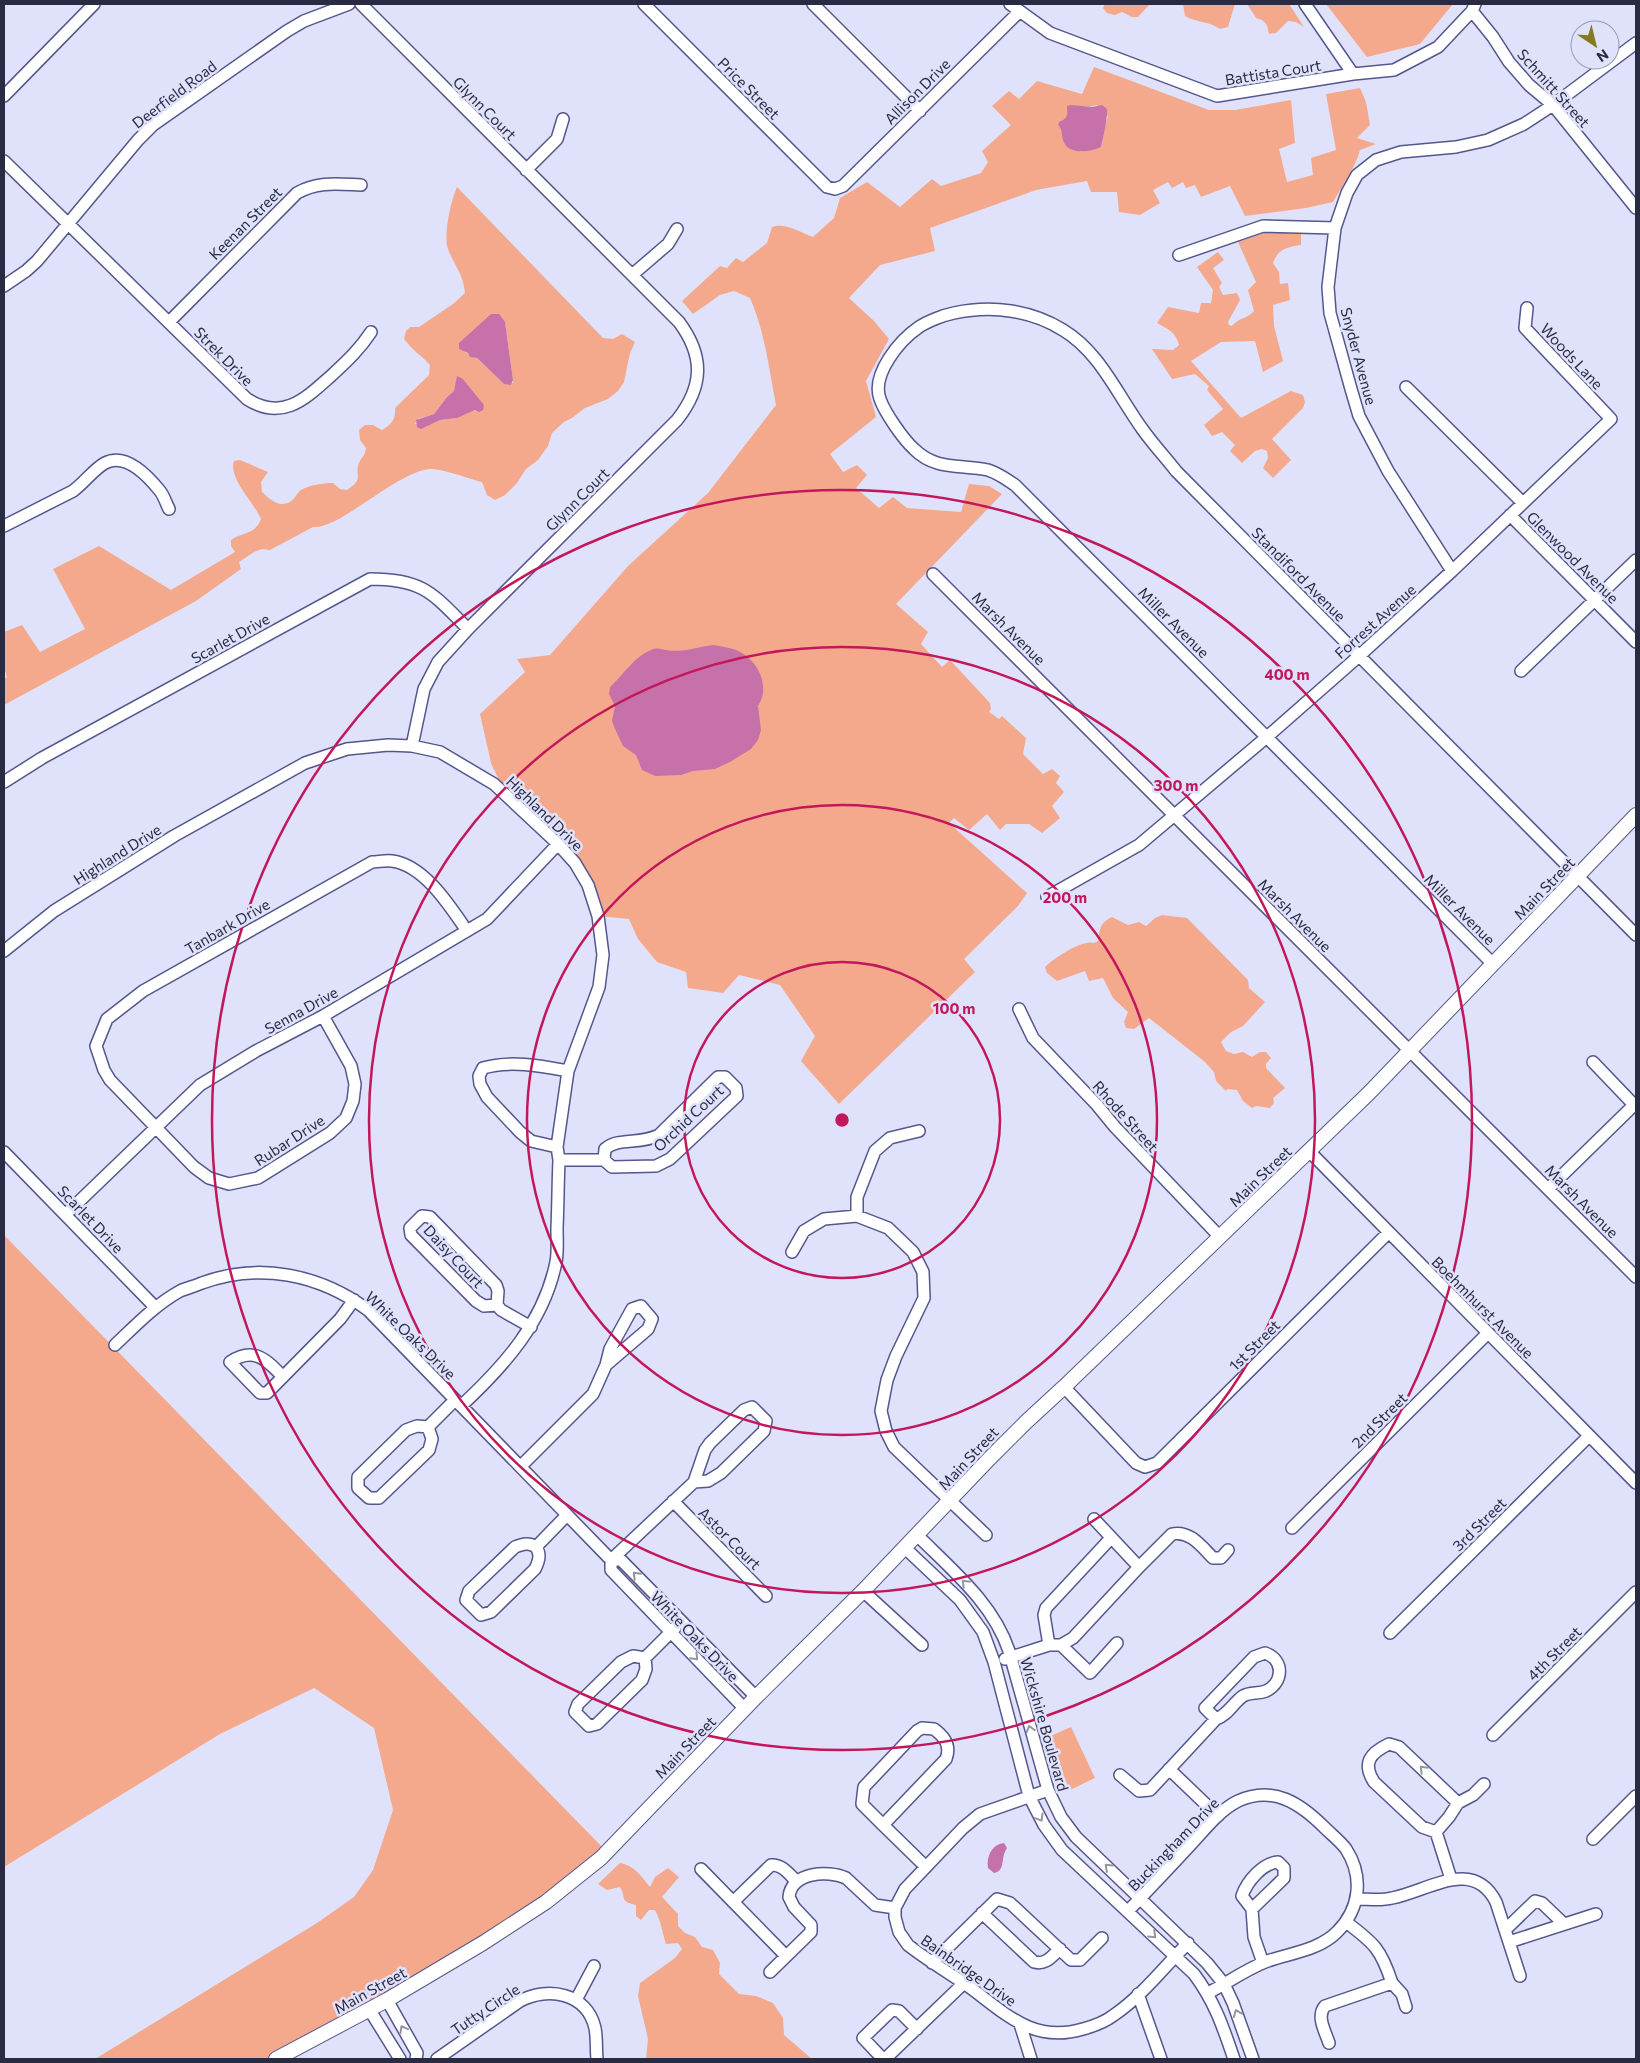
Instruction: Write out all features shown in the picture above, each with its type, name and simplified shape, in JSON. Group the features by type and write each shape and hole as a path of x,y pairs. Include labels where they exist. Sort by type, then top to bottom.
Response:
{"main road":[{"name":"Main Street","path":"276,2059 387,2000 483,1944 546,1902 593,1864 744,1709 863,1591 1026,1422 1220,1237 1410,1051 1636,815"}],"street":[{"path":"4,96 94,4"},
{"path":"314,4 323,13"},
{"name":"Deerfield Road","path":"4,286 37,261 138,140 153,125 287,31 323,13 349,4"},
{"name":"Glynn Court","path":"361,4 679,322 687,333 697,358 697,383 693,396 677,420 468,629 438,662 424,689 412,746"},
{"name":"Price Street","path":"644,4 827,188 835,189"},
{"path":"813,4 920,111"},
{"name":"Battista Court","path":"1010,4 1050,33 1216,96 1354,74 1394,70 1438,47 1473,7"},
{"path":"1305,4 1354,74"},
{"name":"Schmitt Street","path":"1473,7 1509,62 1530,85 1553,105 1636,208"},
{"name":"Allison Drive","path":"835,189 843,186 1019,12"},
{"name":"Snyder Avenue","path":"1452,571 1388,471 1359,416 1330,312 1328,287 1335,228 1347,193 1357,175 1376,160 1401,152 1456,147 1488,140 1524,124 1553,105 1636,43"},
{"path":"526,170 557,139 563,119"},
{"name":"Strek Drive","path":"4,161 247,399 262,407 274,409 291,406 306,398 360,349 371,332"},
{"name":"Keenan Street","path":"169,322 297,193 307,187 318,184 361,184"},
{"path":"1179,255 1263,226 1335,228"},
{"path":"632,275 668,244 677,230"},
{"name":"Woods Lane","path":"1527,308 1525,328 1611,419"},
{"name":"Standiford Avenue","path":"919,327 953,313 995,309 1027,313 1063,330 1079,341 1092,354 1143,430 1176,471 1636,935"},
{"name":"Miller Avenue","path":"919,327 892,353 880,374 879,386 879,398 895,424 914,449 933,463 988,470 1003,476 1015,484 1493,964"},
{"name":"Glenwood Avenue","path":"1406,387 1523,503"},
{"name":"Forrest Avenue","path":"1047,897 1139,844 1175,815 1359,656 1452,571 1611,419"},
{"path":"4,526 73,491 104,464 113,460 124,460 133,464 161,492 168,509"},
{"name":"Glenwood Avenue","path":"1510,515 1636,642"},
{"path":"1522,671 1636,560"},
{"name":"Marsh Avenue","path":"933,574 1636,1277"},
{"name":"Scarlet Drive","path":"4,782 42,758 370,579 411,582 432,593 468,629"},
{"name":"Highland Drive","path":"4,951 54,911 174,836 305,763 347,750 388,745 412,746 440,752 494,784 558,844 575,863 588,885 598,916 603,955 599,988 568,1072 557,1147 559,1160 556,1262 544,1300 531,1327 517,1349 492,1377 428,1427"},
{"name":"Senna Drive","path":"66,1214 200,1085 256,1051 323,1016 488,919 558,844"},
{"name":"Tanbark Drive","path":"156,1128 110,1080 104,1070 96,1046 107,1019 143,991 372,862 391,860 408,866 430,882 449,904 467,931"},
{"name":"Rhode Street","path":"1019,1009 1034,1038 1097,1105 1114,1127 1220,1237"},
{"name":"Rubar Drive","path":"156,1128 194,1167 209,1178 229,1184 258,1178 330,1133 346,1118 353,1101 355,1084 350,1066 323,1016"},
{"path":"1548,1189 1635,1106 1593,1062"},
{"path":"557,1147 531,1141 520,1132 482,1091 479,1076 483,1068 493,1065 538,1066 568,1072"},
{"name":"Orchid Court","path":"559,1160 604,1160 612,1167 637,1168 656,1166 670,1159 736,1096 736,1088 725,1077 718,1078 659,1135 649,1140 612,1143 605,1149 604,1160"},
{"path":"857,1216 857,1197 875,1151 890,1138 919,1131"},
{"name":"Boehmhurst Avenue","path":"1309,1151 1636,1483"},
{"name":"Scarlet Drive","path":"4,1152 156,1307"},
{"name":"Daisy Court","path":"497,1305 484,1306 476,1301 411,1235 410,1228 422,1216 430,1217 496,1285 498,1291 497,1305 501,1310 531,1327"},
{"path":"792,1252 804,1231 824,1219 857,1216 888,1228 913,1252 924,1272 924,1298 887,1380 881,1412 886,1431 894,1447 986,1535"},
{"name":"1st Street","path":"1064,1387 1136,1463 1145,1467 1157,1463 1388,1233"},
{"name":"White Oaks Drive","path":"115,1344 156,1307 182,1291 218,1277 268,1272 311,1280 354,1300 368,1310 612,1560 621,1560 756,1697"},
{"path":"283,1376 340,1319 354,1300"},
{"path":"521,1466 594,1394 606,1365 610,1349 632,1309 641,1306 652,1319 648,1329 606,1365"},
{"name":"2nd Street","path":"1292,1528 1488,1333"},
{"name":"Astor Court","path":"612,1560 694,1482 705,1450 710,1443 744,1410 752,1406 766,1421 764,1431 721,1473 708,1481 694,1482"},
{"path":"417,1426 428,1427 432,1439 429,1450 379,1498 369,1498 358,1488 358,1477 406,1430 417,1426"},
{"name":"3rd Street","path":"1390,1633 1589,1436"},
{"name":"Astor Court","path":"673,1501 766,1596"},
{"path":"536,1547 567,1515"},
{"path":"1094,1519 1138,1567"},
{"path":"994,1662 1073,1638 1167,1537 1178,1533 1192,1538 1214,1558 1221,1558 1228,1550"},
{"name":"Wickshire Boulevard","path":"917,1535 968,1585 985,1605 1000,1630 1010,1657 1048,1790 1061,1818 1076,1837 1188,1943 1224,1984 1241,2021 1254,2059"},
{"path":"1111,1538 1046,1608 1044,1615 1055,1645 1090,1674 1118,1643"},
{"path":"523,1544 532,1544 536,1547 539,1551 539,1561 535,1569 491,1612 481,1615 466,1600 469,1591 514,1547 523,1544"},
{"path":"905,1548 960,1600 983,1632 994,1662 1029,1796 1044,1825 1062,1850 1194,1974 1208,1993 1218,2013 1234,2059"},
{"name":"White Oaks Drive","path":"612,1560 611,1570 744,1709"},
{"path":"863,1591 922,1645"},
{"name":"4th Street","path":"1493,1735 1636,1592"},
{"path":"644,1658 682,1622"},
{"path":"1120,1774 1139,1791 1150,1790 1216,1719 1224,1715 1243,1696 1266,1691 1278,1679 1279,1667 1275,1658 1265,1654 1254,1656 1205,1708 1216,1719"},
{"path":"633,1656 644,1658 646,1669 642,1680 597,1724 589,1726 575,1712 578,1704 621,1662 633,1656"},
{"path":"883,1825 946,1759 948,1752 945,1739 934,1729 922,1728 917,1732 864,1787 862,1804 883,1825 926,1867"},
{"path":"1436,1832 1422,1827 1374,1782 1368,1773 1368,1762 1372,1755 1389,1744 1399,1746 1458,1803"},
{"path":"1169,1769 1218,1816"},
{"path":"1436,1832 1458,1803 1473,1795 1484,1784"},
{"path":"770,1972 811,1932 812,1928 808,1920 791,1902 790,1892 796,1882 808,1876 824,1874 840,1876 846,1878 874,1905 895,1908 905,1889 963,1828 980,1814 1048,1790"},
{"name":"Buckingham Drive","path":"1128,1911 1218,1816 1236,1802 1260,1795 1272,1795 1297,1803 1309,1812 1344,1847 1356,1872 1357,1899 1346,1922 1327,1940 1317,1946 1263,1963 1208,1993"},
{"path":"1593,1839 1636,1796"},
{"path":"1436,1832 1451,1879"},
{"path":"733,1902 771,1865 781,1867 796,1882"},
{"path":"700,1869 786,1956"},
{"path":"1357,1899 1392,1898 1451,1879 1472,1880 1482,1884 1490,1891 1496,1902 1520,1976"},
{"path":"932,1963 997,1899 1006,1900 1071,1960 1076,1962 1102,1938"},
{"path":"1505,1930 1535,1901 1542,1903 1564,1924"},
{"name":"Bainbridge Drive","path":"895,1908 896,1926 908,1946 964,1983 1020,2024 1052,2034 1067,2033 1098,2024 1112,2017 1138,1994 1188,1943"},
{"path":"1252,1909 1254,1937 1263,1963"},
{"path":"982,1913 1034,1962 1041,1963 1047,1961 1060,1949"},
{"path":"1509,1942 1596,1914"},
{"path":"1346,1922 1372,1942 1378,1950 1385,1962 1392,1983 1402,1994 1406,2007"},
{"path":"594,1966 576,2000 584,2007 595,2028 597,2059"},
{"path":"917,2029 899,2011 892,2010 862,2038 884,2059 917,2029 964,1983"},
{"path":"1330,2043 1321,2019 1325,2006 1392,1983"},
{"name":"Tutty Circle","path":"437,2059 529,1996 550,1992 565,1994 576,2000"},
{"path":"1138,1994 1161,2059"},
{"path":"387,2000 417,2053 416,2059"},
{"path":"369,2010 400,2059"},
{"path":"1020,2024 1031,2059"}],"shaded area":[{"path":"1105,4 1150,4 1138,17 1132,17 1122,12 1115,15 1107,13 1103,8"},
{"path":"1183,4 1235,4 1228,27 1220,29 1185,16"},
{"path":"1247,4 1289,4 1304,27 1296,22 1288,21 1276,33 1269,34 1267,25 1262,20 1256,18"},
{"path":"1326,4 1453,4 1420,44 1367,57"},
{"path":"1094,67 1209,110 1235,110 1291,100 1295,143 1279,149 1287,182 1313,175 1311,158 1336,150 1326,94 1360,88 1366,102 1370,125 1357,138 1376,144 1360,150 1352,170 1333,202 1306,208 1245,216 1230,186 1201,197 1195,185 1186,188 1183,182 1172,188 1168,182 1153,190 1160,203 1140,215 1119,212 1117,192 1091,192 1087,181 1036,190 930,228 935,251 880,265 849,298 874,321 889,339 866,381 876,417 830,454 843,472 857,465 867,475 856,488 879,508 893,497 907,508 961,512 969,484 989,486 1002,494 896,604 928,632 921,644 942,667 950,660 990,703 991,709 989,712 999,719 1002,716 1026,738 1023,754 1043,774 1052,769 1060,776 1056,783 1064,792 1052,806 1060,818 1042,833 1029,824 1006,824 1000,830 987,814 969,830 954,818 949,823 1027,893 1018,906 964,959 975,972 839,1104 801,1061 815,1036 780,985 739,975 723,993 688,988 686,972 657,962 638,939 629,919 598,916 588,885 506,795 491,763 480,714 525,672 517,659 550,655 628,566 708,493 776,405 763,337 750,298 734,291 720,295 693,314 682,301 720,266 727,268 736,258 743,262 767,243 772,227 787,227 813,237 834,218 840,198 867,182 900,207 932,179 941,186 981,173 988,162 982,151 1011,125 992,106 1009,91 1019,99 1037,81 1082,94","holes":["1097,105 1108,117 1101,147 1081,152 1063,139 1062,128 1058,125 1059,122 1069,115 1067,111 1079,107"]},
{"path":"1102,105 1107,109 1101,147 1085,151 1074,151 1066,145 1058,125 1067,116 1067,106 1092,107"},
{"path":"457,187 603,338 613,339 622,334 635,342 630,353 624,382 618,391 608,399 585,408 564,422 552,433 548,446 538,460 526,469 517,483 505,495 495,500 487,495 482,482 448,472 430,469 416,472 385,489 337,520 313,527 270,550 262,549 254,552 239,562 241,569 196,601 4,705 4,679 7,677 4,668 4,632 22,625 40,652 85,629 53,569 99,546 171,590 235,552 231,546 231,540 252,531 261,519 238,482 233,468 234,461 240,460 268,472 261,482 262,492 271,500 282,504 290,502 301,490 312,486 333,483 340,489 347,490 356,483 359,463 366,448 360,440 359,430 365,425 373,425 382,430 388,426 394,419 395,408 429,375 430,365 404,339 406,331 410,327 419,327 453,304 465,293 461,275 448,249 446,236 448,218","holes":["505,322 513,383 504,384 477,358 465,352","463,379 484,406 457,418 440,420 425,426 415,424 418,419 434,414 454,391 457,382"]},
{"path":"1301,230 1301,245 1280,252 1273,263 1279,272 1280,284 1288,283 1290,300 1273,305 1274,326 1283,361 1263,372 1255,341 1221,342 1191,361 1241,418 1291,391 1303,395 1305,402 1303,408 1272,439 1291,460 1273,478 1263,468 1268,458 1267,451 1262,449 1255,451 1242,463 1230,451 1235,445 1222,432 1212,436 1204,425 1223,409 1207,390 1209,386 1195,374 1172,379 1152,349 1173,350 1179,345 1174,334 1157,323 1168,307 1199,313 1201,303 1211,303 1213,290 1197,267 1218,252 1224,260 1213,268 1222,283 1219,287 1223,295 1237,293 1240,300 1228,322 1232,326 1254,311 1248,290 1256,282 1238,242 1264,233"},
{"path":"491,314 499,314 505,322 513,380 511,385 504,384 477,358 470,357 468,353 459,349 459,343"},
{"path":"457,376 463,379 484,405 483,410 479,412 475,410 457,418 440,420 421,429 417,427 416,420 434,414 454,391"},
{"path":"713,645 731,648 741,653 749,658 759,672 763,689 762,698 758,706 761,730 758,740 751,749 715,769 693,771 681,775 655,776 642,770 636,755 623,746 615,729 612,721 615,706 609,694 610,687 634,662 653,649 678,651"},
{"path":"1162,915 1187,918 1248,980 1249,988 1265,1002 1243,1026 1231,1032 1221,1042 1226,1051 1234,1054 1243,1052 1252,1057 1260,1052 1266,1052 1271,1058 1266,1064 1266,1068 1285,1088 1273,1098 1274,1103 1270,1108 1256,1106 1252,1108 1243,1101 1237,1090 1227,1089 1226,1091 1216,1081 1214,1072 1205,1062 1149,1018 1134,1029 1126,1028 1124,1022 1128,1012 1113,998 1103,978 1089,981 1085,971 1057,981 1047,973 1045,967 1062,954 1076,946 1098,941 1101,926 1112,917 1128,925 1139,922 1146,926"},
{"path":"4,1235 607,1852 546,1902 276,2059 95,2059 317,1923 354,1897 373,1870 393,1810 374,1728 314,1688 220,1734 4,1867"},
{"path":"1071,1727 1095,1778 1070,1790 1046,1738"},
{"path":"1004,1843 1007,1848 1002,1867 998,1872 994,1873 988,1868 989,1856 993,1848"},
{"path":"620,1863 634,1869 650,1887 655,1877 668,1868 679,1877 662,1897 678,1914 678,1926 685,1933 695,1937 702,1947 713,1950 720,1963 719,1974 739,1994 756,1996 773,2003 783,2018 784,2035 812,2059 646,2059 648,2039 638,1996 640,1983 675,1958 682,1949 678,1943 666,1944 655,1910 649,1910 641,1920 636,1916 636,1905 625,1901 620,1887 607,1890 598,1884"}]}
